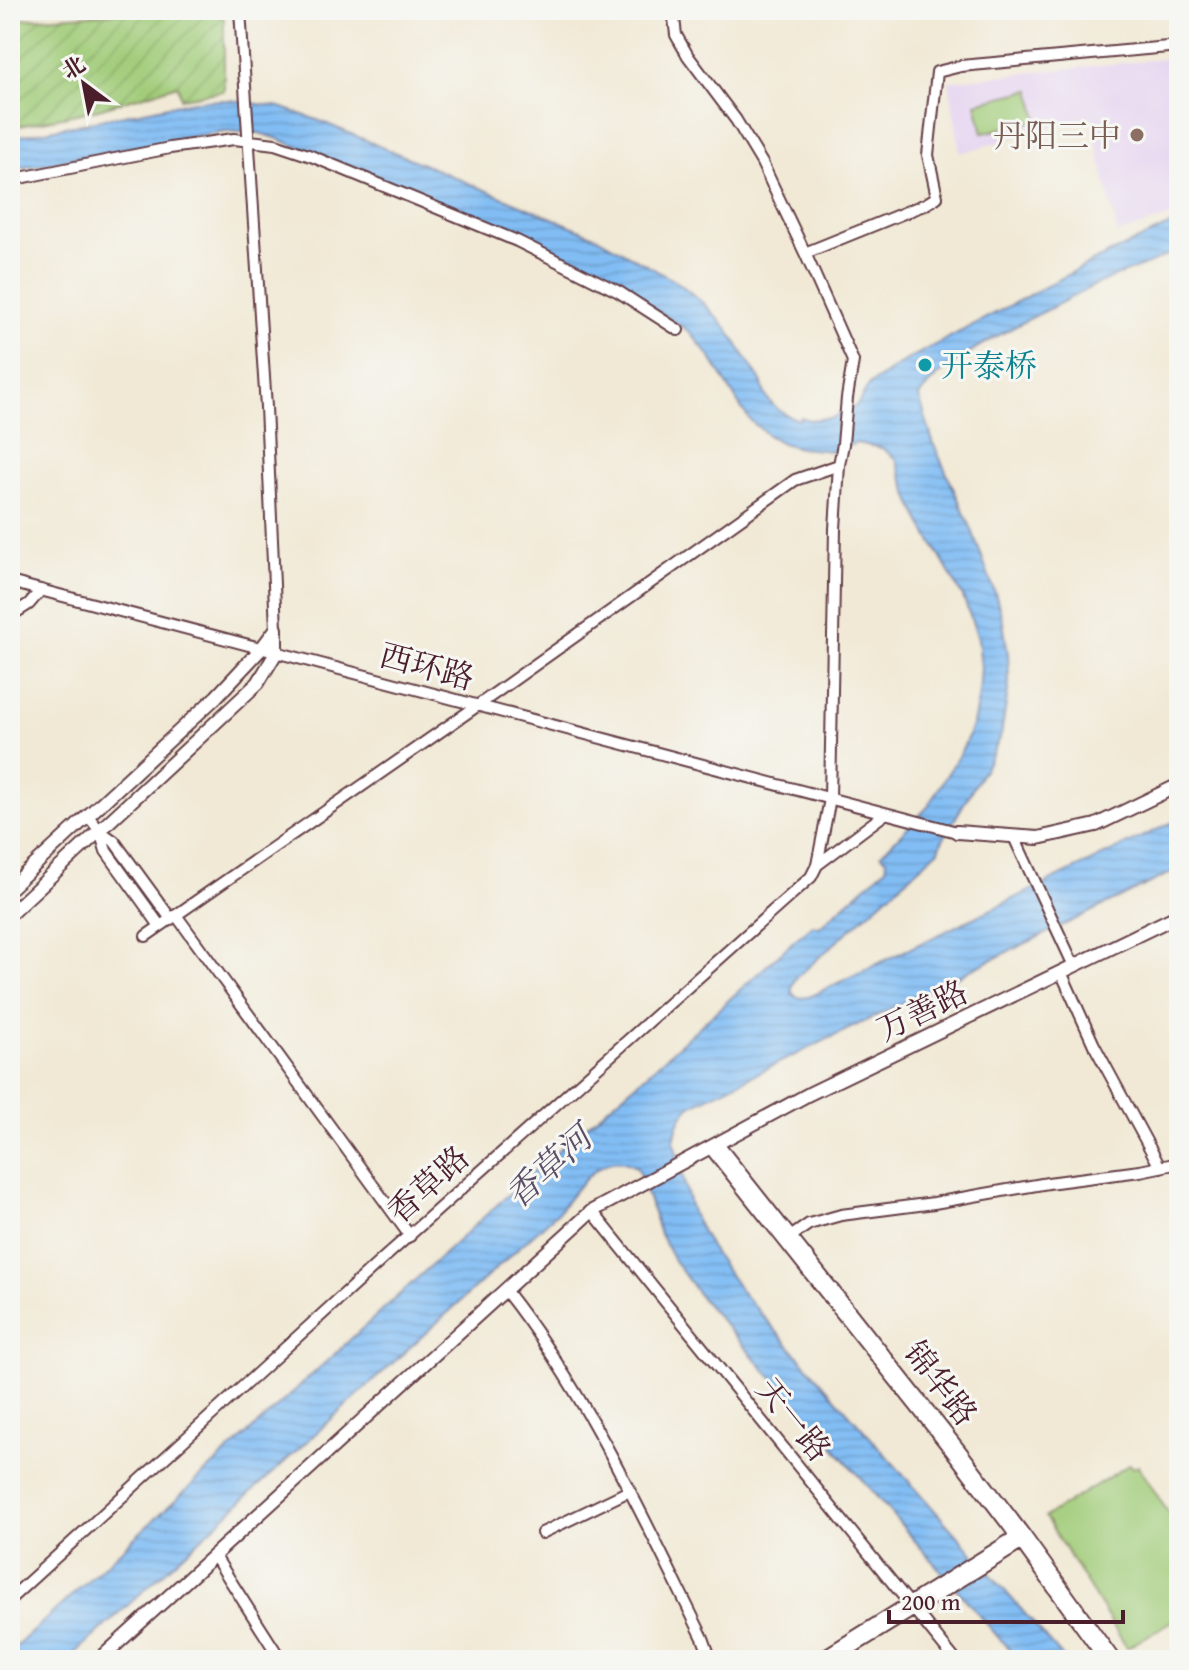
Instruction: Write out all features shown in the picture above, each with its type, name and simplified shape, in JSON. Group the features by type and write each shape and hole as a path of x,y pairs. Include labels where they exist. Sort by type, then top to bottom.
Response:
{"main road":[{"path":"10,888 216,697 276,629"},
{"path":"10,914 258,683 276,653 276,629"},
{"path":"957,832 1038,838 1096,825 1179,785"},
{"name":"万善路","path":"99,1660 592,1211 809,1094 1179,915"}],"street":[{"path":"240,10 266,407 276,629"},
{"path":"673,10 676,35 688,56 736,120 762,163 853,361 839,465 835,529 830,799 817,865"},
{"path":"805,253 937,197 928,155 937,72 961,66 1179,46"},
{"path":"10,180 170,148 249,137 311,156 517,241 619,292 678,330"},
{"path":"146,936 795,480 839,465"},
{"name":"西环路","path":"10,582 957,832"},
{"path":"10,616 29,604 41,590"},
{"name":"香草路","path":"10,1599 811,877 817,865 885,814"},
{"path":"88,816 100,831 114,841 173,917 410,1236"},
{"path":"100,831 106,851 160,926"},
{"path":"1014,837 1074,966"},
{"path":"1061,972 1094,1045 1160,1167"},
{"name":"锦华路","path":"714,1146 1115,1660"},
{"path":"788,1239 809,1224 853,1213 1179,1163"},
{"name":"天一路","path":"592,1211 955,1660"},
{"path":"505,1290 527,1318 589,1415 703,1638 711,1660"},
{"path":"542,1533 629,1491"},
{"path":"833,1660 1021,1538"},
{"name":"锦华路","path":"1021,1538 1105,1660"},
{"path":"214,1555 281,1660"},
{"path":"817,1660 911,1607"}],"shaded area":[{"name":"丹阳三中","path":"1179,57 1179,213 1118,234 1090,116 960,153 949,81"}],"green space":[{"path":"212,10 224,18 224,91 181,98 178,85 95,110 10,128 10,20"},
{"path":"1031,90 1038,120 983,133 976,103"},
{"path":"1130,1464 1133,1468 1138,1465 1179,1530 1179,1597 1176,1619 1127,1648 1045,1517"}],"water":[{"name":"香草河","path":"230,100 280,107 320,121 595,236 680,284 704,304 727,328 770,401 780,411 799,420 801,417 809,420 832,418 853,408 869,385 908,359 1098,259 1179,221 1179,248 1153,262 1092,286 999,335 943,371 919,397 934,445 972,530 1003,622 1009,685 1001,735 939,850 795,979 792,992 799,997 809,997 1179,819 1179,869 694,1104 680,1120 674,1142 692,1213 710,1247 739,1289 1065,1660 1018,1660 702,1299 673,1259 660,1234 638,1169 626,1162 615,1161 604,1165 583,1181 559,1211 68,1660 10,1660 10,1652 535,1170 645,1076 796,939 813,925 819,927 885,869 886,859 881,854 927,808 963,748 973,724 979,695 981,668 978,638 963,597 920,521 896,459 882,448 856,443 834,451 799,448 769,436 751,421 711,358 690,332 622,288 531,243 259,133 224,131 10,170 10,138 194,101"}],"place":[{"name":"丹阳三中","path":"1137,135"},
{"name":"开泰桥","path":"925,365"}]}
